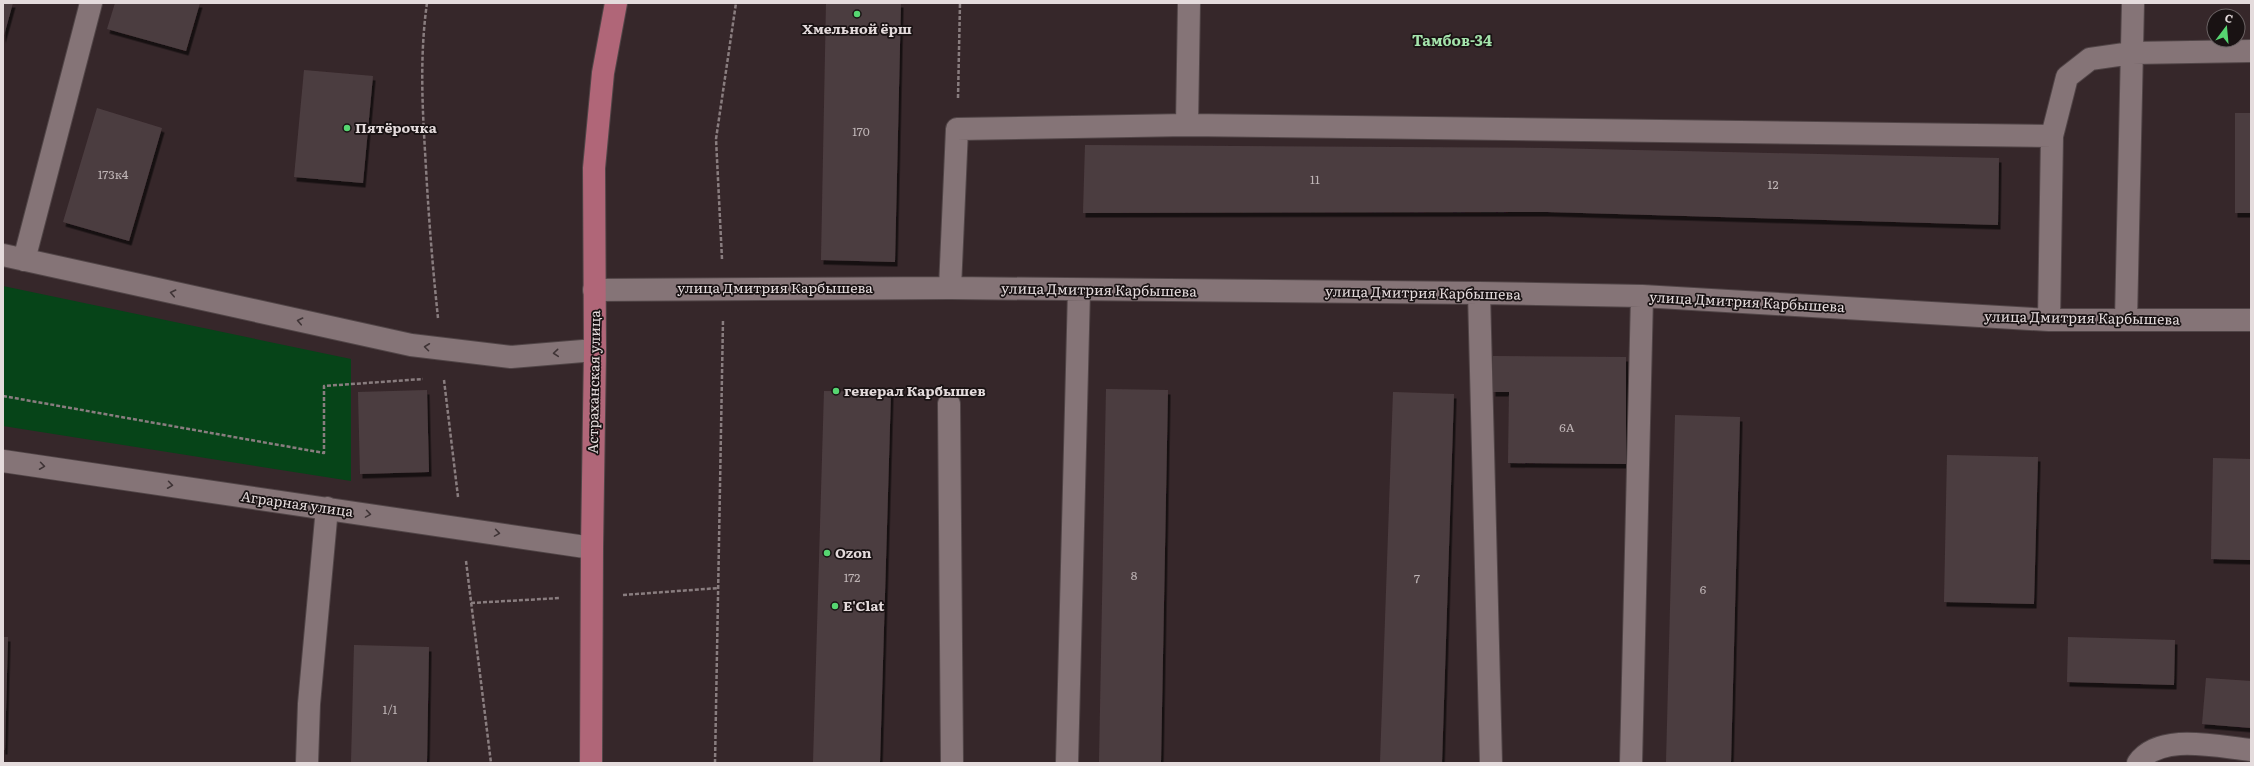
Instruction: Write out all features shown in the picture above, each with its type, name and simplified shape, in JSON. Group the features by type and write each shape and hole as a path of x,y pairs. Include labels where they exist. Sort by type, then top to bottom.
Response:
{"main road":[{"name":"Астраханская улица","path":"591,763 595,350 594,168 603,73 616,3"}],"street":[{"path":"24,260 91,3"},
{"path":"1187,125 1189,3"},
{"path":"2126,320 2133,3"},
{"path":"2049,320 2052,136 2067,77 2090,59 2132,53 2251,51"},
{"path":"950,288 957,129 1187,125 2052,136"},
{"path":"3,255 411,345 511,357 595,350"},
{"name":"улица Дмитрия Карбышева","path":"594,290 723,288 950,288 1479,292 1642,296 2049,320 2251,320"},
{"path":"1066,763 1079,290"},
{"path":"1479,292 1490,763"},
{"path":"1631,763 1642,296"},
{"path":"949,404 952,763"},
{"name":"Аграрная улица","path":"3,460 461,527 592,548"},
{"path":"308,763 309,704 326,508"},
{"path":"2138,763 2144,756 2162,745 2186,744 2251,750"}],"path":[{"path":"427,3 423,32 423,111 429,228 441,349"},
{"path":"715,763 720,588 723,288 716,138 736,3"},
{"path":"957,129 960,3"},
{"path":"436,379 444,378 491,763"},
{"path":"3,396 324,453 324,386 429,379"}],"green space":[{"path":"3,286 351,359 351,481 3,426"}],"building":[{"path":"3,3 13,3 3,39"},
{"path":"115,3 200,3 186,51 107,29"},
{"path":"826,3 901,3 895,262 821,260"},
{"path":"304,70 373,76 363,183 294,177"},
{"path":"97,108 162,128 129,241 63,222"},
{"path":"2235,113 2251,113 2251,213 2235,213"},
{"path":"1085,145 1546,148 1999,158 1998,225 1547,212 1083,213"},
{"path":"1493,356 1626,357 1626,464 1508,463 1509,392 1493,392"},
{"path":"1106,389 1168,390 1161,763 1099,763"},
{"path":"427,390 429,472 360,474 358,392"},
{"path":"824,391 891,392 880,763 813,763"},
{"path":"1393,392 1454,394 1442,763 1380,763"},
{"path":"1675,415 1740,417 1731,763 1666,763"},
{"path":"1947,455 2038,457 2034,604 1944,602"},
{"path":"2213,458 2251,459 2251,560 2211,559"},
{"path":"3,637 8,637 5,750 3,750"},
{"path":"2068,637 2175,640 2174,685 2067,682"},
{"path":"354,645 429,647 427,763 351,763"},
{"path":"2206,678 2251,681 2251,728 2202,724"}],"place":[{"name":"Хмельной ёрш","path":"857,14"},
{"name":"Пятёрочка","path":"347,128"},
{"name":"генерал Карбышев","path":"836,391"},
{"name":"Ozon","path":"827,553"},
{"name":"E'Clat","path":"835,606"}],"district":[{"name":"Тамбов-34","path":"1452,41"}]}
